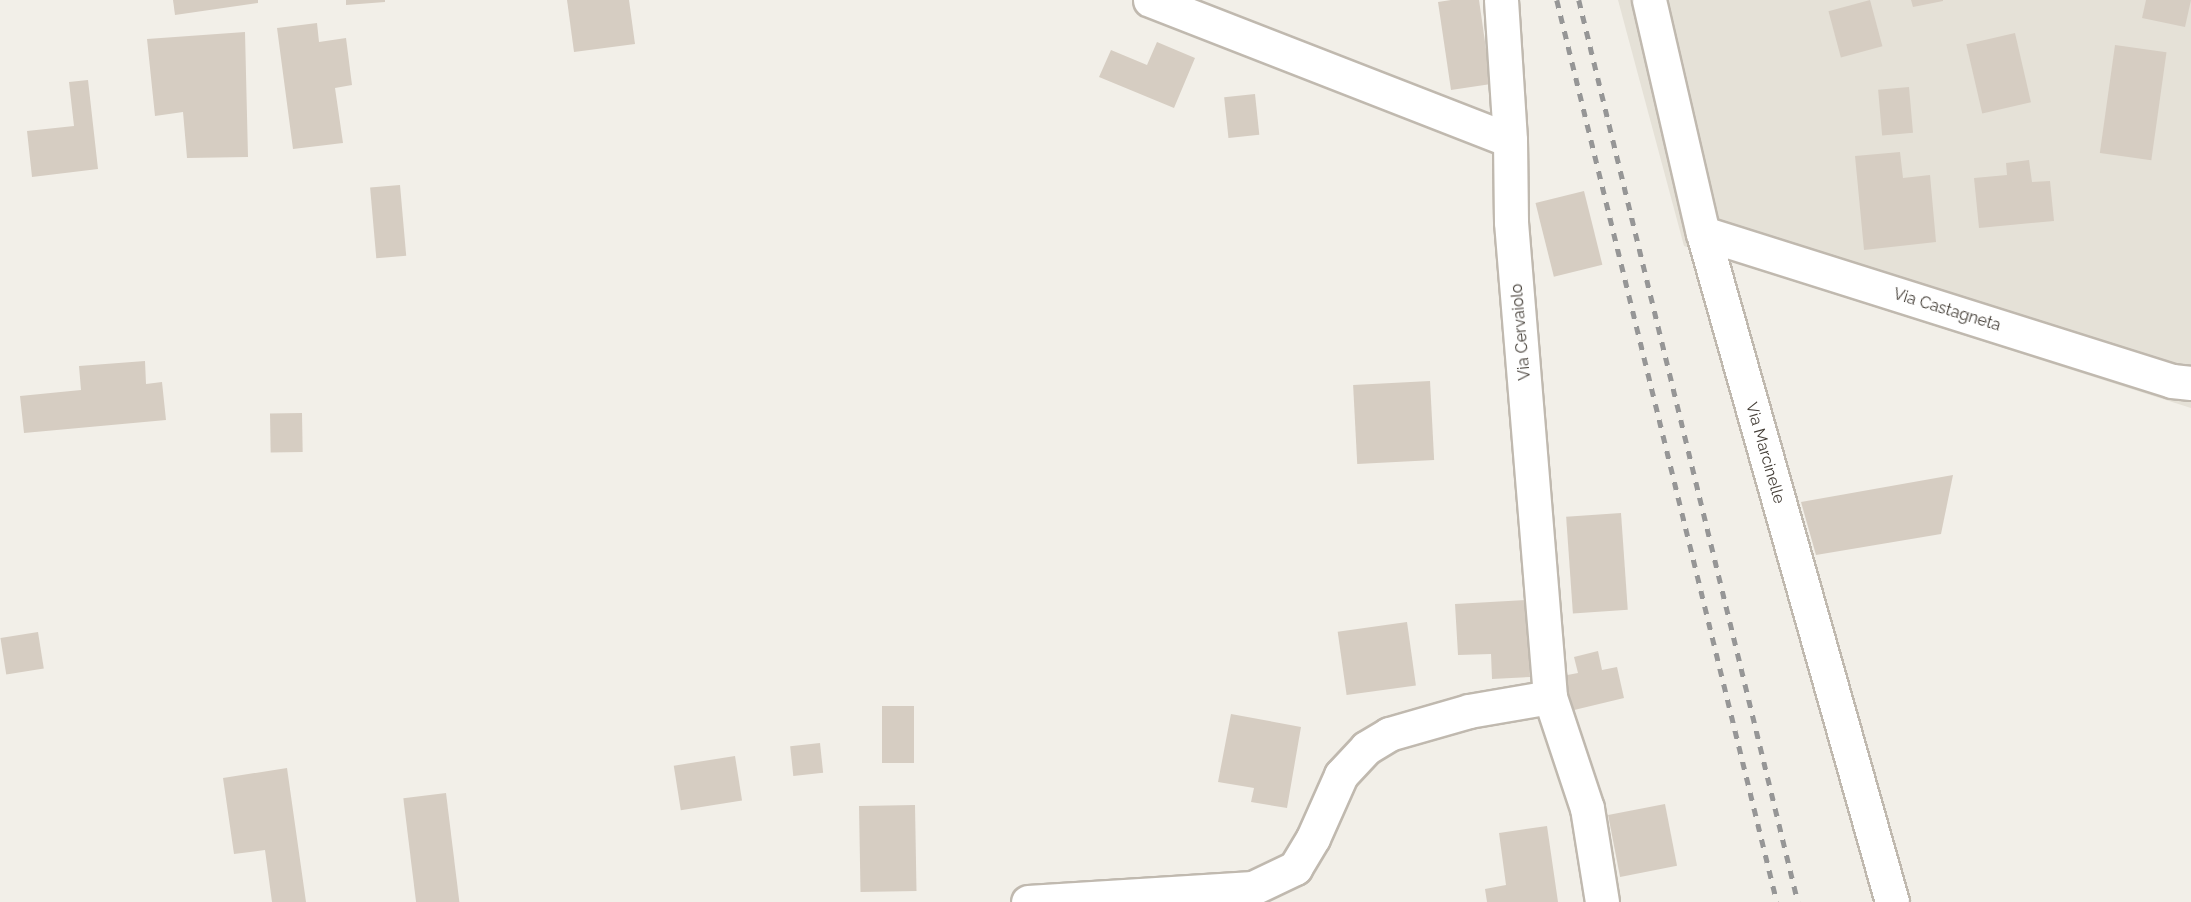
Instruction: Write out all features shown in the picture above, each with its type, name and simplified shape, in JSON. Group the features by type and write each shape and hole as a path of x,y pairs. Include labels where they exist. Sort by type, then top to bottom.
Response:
{"street":[{"path":"1150,0 1510,140"},
{"name":"Via Cervaiolo","path":"1501,0 1510,140 1511,222 1550,697 1587,808 1602,902"},
{"name":"Via Marcinelle","path":"1650,0 1703,233 1892,902"},
{"name":"Via Castagneta","path":"1703,233 2172,381 2191,383"},
{"path":"1028,902 1253,888 1295,868 1314,838 1341,775 1366,748 1389,734 1469,711 1550,697"}],"shaded area":[{"path":"1618,0 2191,0 2191,408 1684,246"}],"building":[{"path":"173,0 258,0 258,3 175,15"},
{"path":"346,0 385,0 385,2 346,5"},
{"path":"567,0 629,0 635,44 574,52"},
{"path":"1479,0 1491,84 1451,90 1438,2"},
{"path":"1870,0 1882,46 1841,57 1828,11"},
{"path":"1911,0 1943,0 1943,1 1913,7"},
{"path":"2146,0 2191,0 2185,27 2142,18"},
{"path":"317,23 319,42 346,38 352,85 335,88 343,143 293,149 277,28"},
{"path":"245,32 248,157 187,158 183,112 155,116 147,39"},
{"path":"2015,33 2031,102 1982,113 1966,44"},
{"path":"1157,42 1195,58 1174,108 1099,77 1111,50 1147,65"},
{"path":"2115,45 2166,52 2151,160 2100,153"},
{"path":"88,80 98,169 32,177 27,131 74,126 69,82"},
{"path":"1909,87 1913,133 1882,136 1878,90"},
{"path":"1255,94 1259,135 1228,138 1224,97"},
{"path":"1900,152 1903,178 1930,175 1936,242 1864,250 1855,156"},
{"path":"2029,160 2032,182 2050,181 2054,221 1979,228 1974,178 2007,175 2006,163"},
{"path":"400,185 406,256 376,258 370,188"},
{"path":"1584,191 1602,265 1554,277 1535,203"},
{"path":"145,361 146,384 162,382 166,420 24,433 20,396 81,390 79,366"},
{"path":"1430,381 1434,460 1357,464 1353,385"},
{"path":"302,413 303,452 271,453 270,414"},
{"path":"1953,475 1941,534 1816,555 1801,502"},
{"path":"1621,513 1628,610 1573,614 1566,517"},
{"path":"1526,600 1530,677 1492,679 1491,654 1458,655 1455,604"},
{"path":"1407,622 1416,685 1347,695 1338,632"},
{"path":"38,632 44,669 6,674 0,638"},
{"path":"1598,651 1602,670 1617,667 1624,698 1570,711 1562,676 1578,673 1574,657"},
{"path":"882,706 914,706 914,763 882,763"},
{"path":"1231,714 1301,727 1287,808 1251,802 1254,788 1218,782"},
{"path":"820,743 823,773 793,776 790,746"},
{"path":"735,756 742,800 681,810 674,766"},
{"path":"287,768 306,902 272,902 265,850 234,854 223,778"},
{"path":"446,793 459,902 416,902 403,798"},
{"path":"1665,804 1677,866 1620,877 1608,815"},
{"path":"915,805 917,891 861,892 859,806"},
{"path":"1547,826 1558,902 1487,902 1485,889 1506,885 1499,833"}],"railway":[{"path":"1557,0 1777,902"},
{"path":"1579,0 1798,902"}]}
